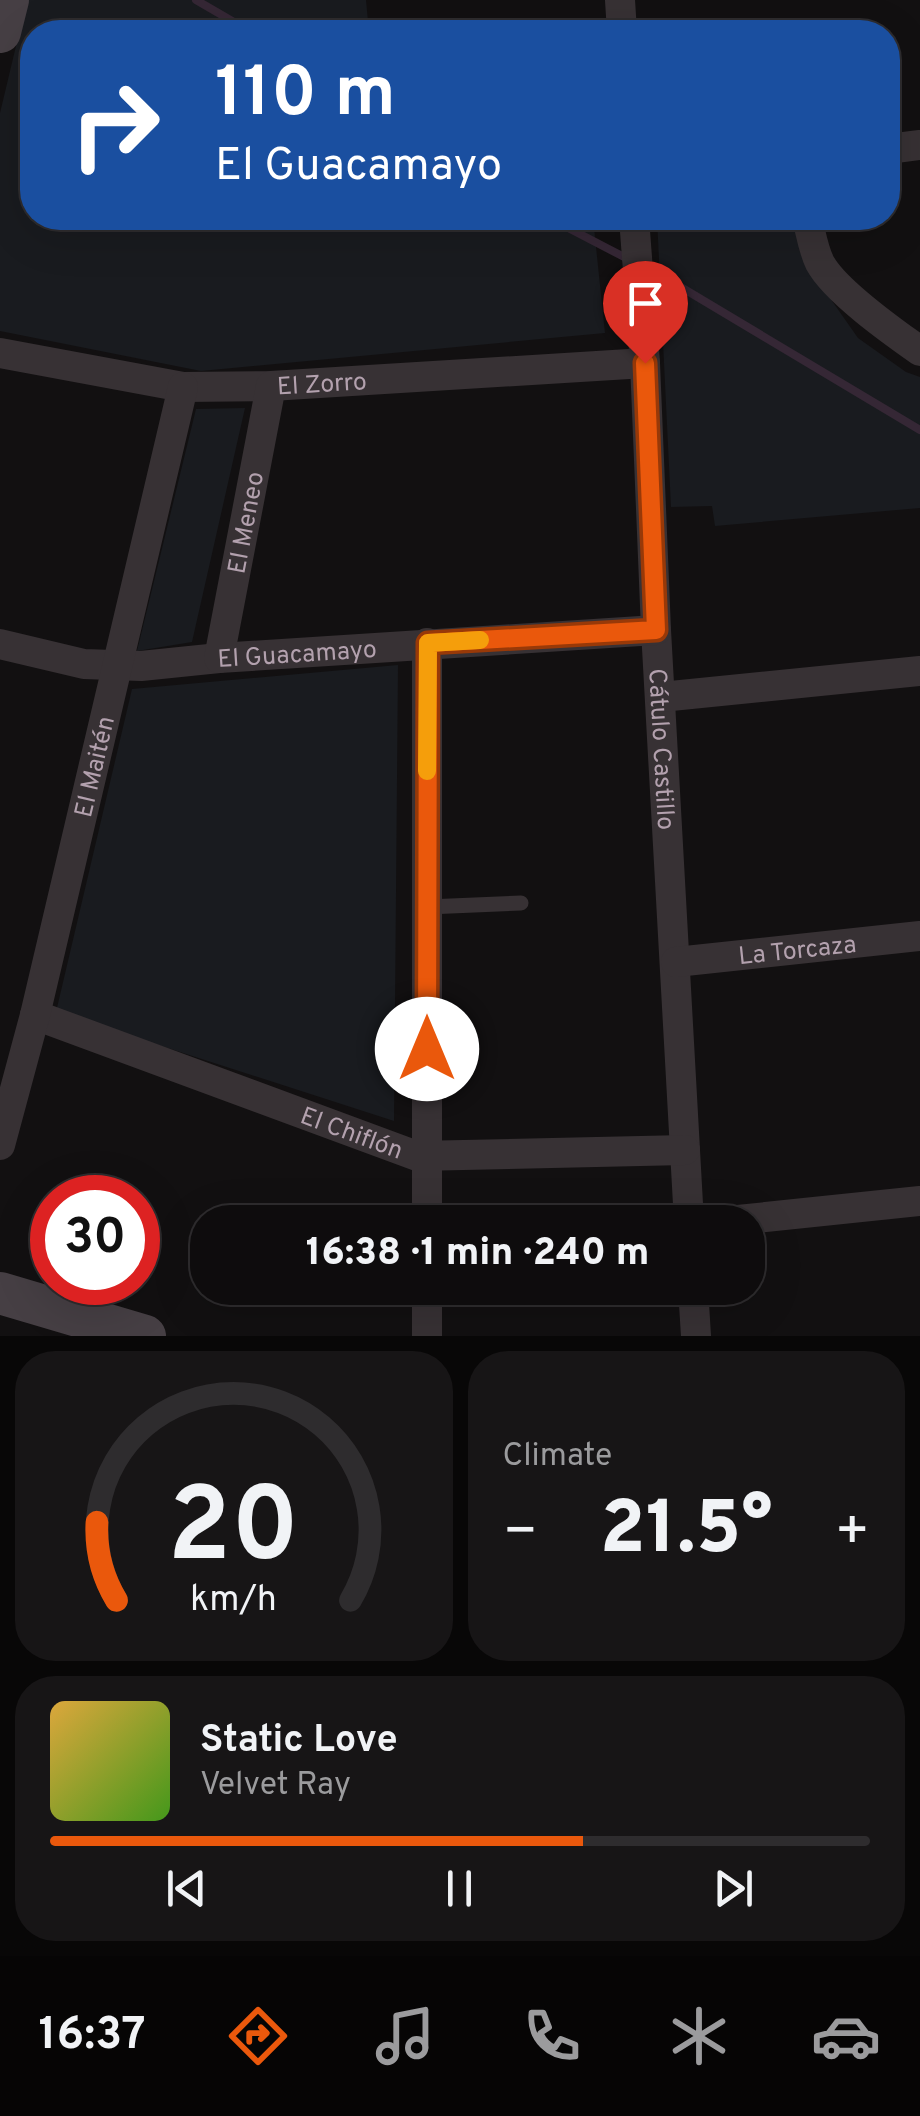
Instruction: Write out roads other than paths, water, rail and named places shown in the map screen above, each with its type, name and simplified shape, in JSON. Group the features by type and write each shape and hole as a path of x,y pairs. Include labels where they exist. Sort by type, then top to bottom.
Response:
{"street":[{"path":"0,32 8,0"},
{"name":"Cátulo Castillo","path":"635,230 688,1205"},
{"path":"811,230 815,251 829,276 872,316 920,351"},
{"name":"El Zorro","path":"0,353 183,387 271,386 645,363"},
{"name":"El Meneo","path":"219,658 271,386"},
{"name":"El Maitén","path":"0,1145 183,387"},
{"name":"El Guacamayo","path":"0,644 84,664 116,666 656,630"},
{"path":"427,1205 428,643"},
{"path":"661,697 920,671"},
{"name":"La Torcaza","path":"676,962 920,936"},
{"name":"El Chiflón","path":"34,1015 418,1156 685,1150"},
{"path":"765,1217 920,1201"},
{"path":"0,1293 146,1336"},
{"path":"427,1305 427,1336"},
{"path":"694,1305 696,1336"}],"lane":[{"path":"427,907 522,903"}],"waterway":[{"path":"196,0 230,20"},
{"path":"572,230 628,259"},
{"path":"669,280 920,430"}]}
